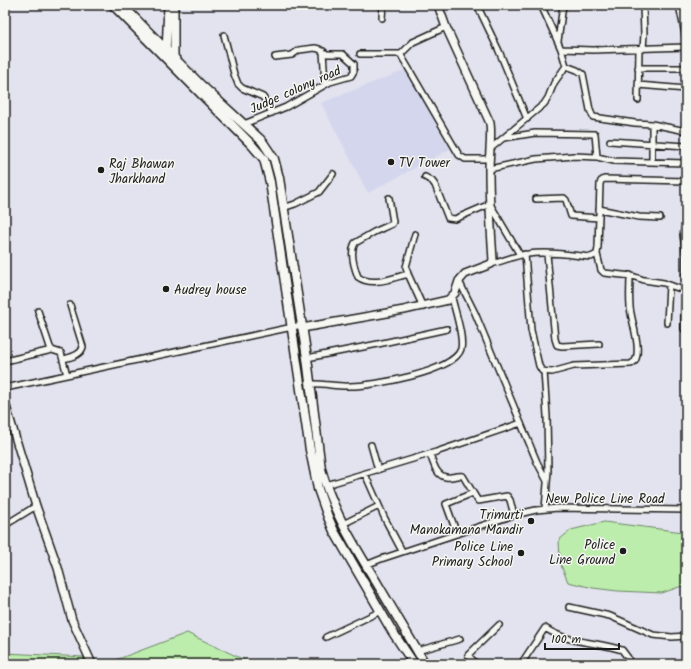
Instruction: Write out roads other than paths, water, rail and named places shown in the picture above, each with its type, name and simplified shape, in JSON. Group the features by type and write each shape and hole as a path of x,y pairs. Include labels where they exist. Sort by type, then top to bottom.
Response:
{"main road":[{"path":"113,5 251,144 264,160 270,182 310,450 318,489 334,531 414,664"},
{"path":"122,5 202,86 262,141 274,159 311,384 321,469 333,504 343,524 425,664"}],"street":[{"path":"166,57 168,5"},
{"path":"174,5 175,66"},
{"path":"382,18 383,5"},
{"path":"438,5 446,27 490,123 489,169 493,260 491,264"},
{"path":"477,5 499,51 527,119"},
{"path":"541,5 561,49 566,66"},
{"path":"558,42 563,5"},
{"path":"638,100 638,68 644,34 643,5"},
{"path":"680,5 686,39"},
{"path":"360,54 401,54 413,42 446,27"},
{"path":"224,35 238,84 242,88 263,97 272,113"},
{"path":"561,49 641,49 686,47"},
{"name":"Judge colony road","path":"244,124 295,102 326,84 351,76 355,66 352,61 343,54 327,54 315,48 302,49 292,55 275,57"},
{"path":"323,51 326,84"},
{"path":"401,54 404,62 459,155 465,159 489,159"},
{"path":"490,149 544,104 554,83 566,66"},
{"path":"566,66 583,74 590,110 593,117 652,124 686,131"},
{"path":"638,68 686,68"},
{"path":"638,85 686,89"},
{"path":"652,124 652,162"},
{"path":"503,138 535,133 596,134 597,157"},
{"path":"610,142 652,143 686,146"},
{"path":"489,169 536,159 574,156 597,157 614,161 686,163"},
{"path":"283,208 295,204 319,192 334,174"},
{"path":"425,178 432,181 435,185 445,213 450,219 455,219 490,204"},
{"path":"686,181 604,179 601,181 597,254 601,270 604,273 630,275 644,280 669,285 686,292"},
{"path":"389,198 394,222 355,242 353,250 355,268 358,276 371,282 408,274"},
{"path":"536,199 564,198 571,216 599,218"},
{"path":"490,204 523,255 531,330 540,369 552,372 574,366 631,364 635,361 637,355 635,327 630,308 630,275"},
{"path":"599,209 639,217 660,218"},
{"path":"686,222 683,235 686,254 684,329 686,331"},
{"path":"415,234 406,264 408,274 423,307"},
{"path":"5,386 10,387 291,328 423,307 452,298 459,281 465,274 491,264 523,255 547,254 591,257 597,254"},
{"path":"547,254 555,338 557,345 599,344"},
{"path":"459,281 475,313 541,471 548,481"},
{"path":"667,323 669,285"},
{"path":"311,384 348,386 386,382 437,368 452,360 460,351 461,342 452,298"},
{"path":"64,359 79,353 82,351 83,347 70,305"},
{"path":"38,311 52,350"},
{"path":"307,358 447,329"},
{"path":"5,361 52,350 61,353 64,359 67,375"},
{"path":"544,371 547,416 548,481 545,509"},
{"path":"5,403 36,506 58,568 72,620 92,664"},
{"path":"326,485 430,454 521,423"},
{"path":"371,445 378,470"},
{"path":"430,454 435,467 441,475 445,477 465,477 476,500 480,501 507,496 510,500 514,514"},
{"path":"365,474 402,552"},
{"path":"457,534 446,504 473,494"},
{"path":"5,525 36,506"},
{"path":"343,524 379,506"},
{"name":"New Police Line Road","path":"366,565 514,514 558,508 686,510"},
{"path":"569,607 610,616 653,635 672,637 686,636"},
{"path":"326,636 381,611"},
{"path":"476,664 468,655 499,625"},
{"path":"521,664 545,628 552,633 567,639 622,650 628,658 629,664"},
{"path":"417,651 460,639"}],"place":[{"name":"TV Tower","path":"391,162"},
{"name":"Raj Bhawan Jharkhand","path":"101,170"},
{"name":"Audrey house","path":"166,289"},
{"name":"Trimurti Manokamana Mandir","path":"531,521"},
{"name":"Police Line Ground","path":"623,551"},
{"name":"Police Line Primary School","path":"521,553"}]}
